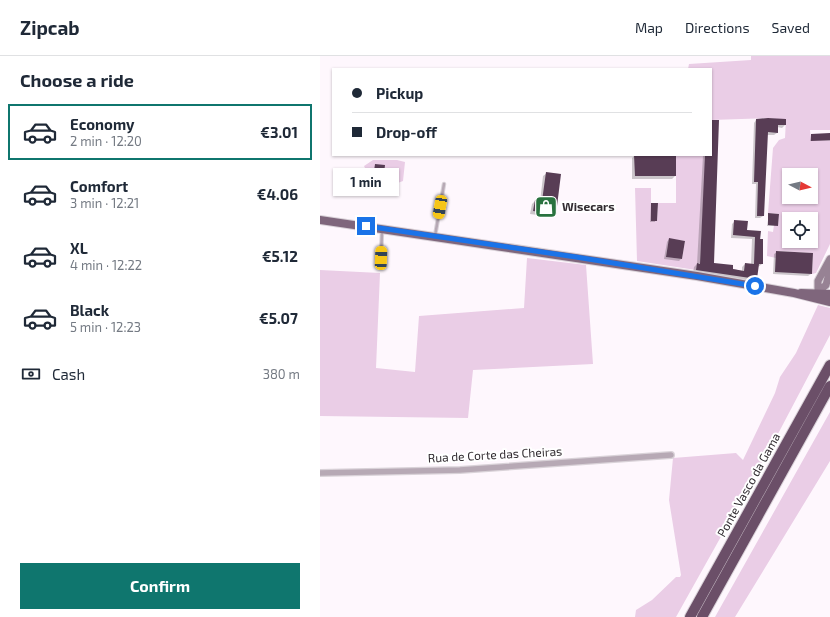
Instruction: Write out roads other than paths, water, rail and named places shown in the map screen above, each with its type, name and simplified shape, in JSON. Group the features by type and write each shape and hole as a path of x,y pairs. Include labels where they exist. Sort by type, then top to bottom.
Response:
{"highway":[{"name":"Ponte Vasco da Gama","path":"690,617 830,365"},
{"name":"Ponte Vasco da Gama","path":"702,617 830,386"}],"main road":[{"path":"320,220 576,257 794,293 818,296 830,294"},
{"path":"818,296 818,281 830,259"},
{"path":"818,296 826,285 830,271"},
{"path":"830,271 830,281"},
{"path":"818,296 830,302"}],"street":[{"name":"Rua de Corte das Cheiras","path":"320,472 460,470 671,455"}],"lane":[{"path":"435,237 444,184"},
{"path":"381,258 382,229"}],"place":[{"name":"Wisecars","path":"546,207"}]}
